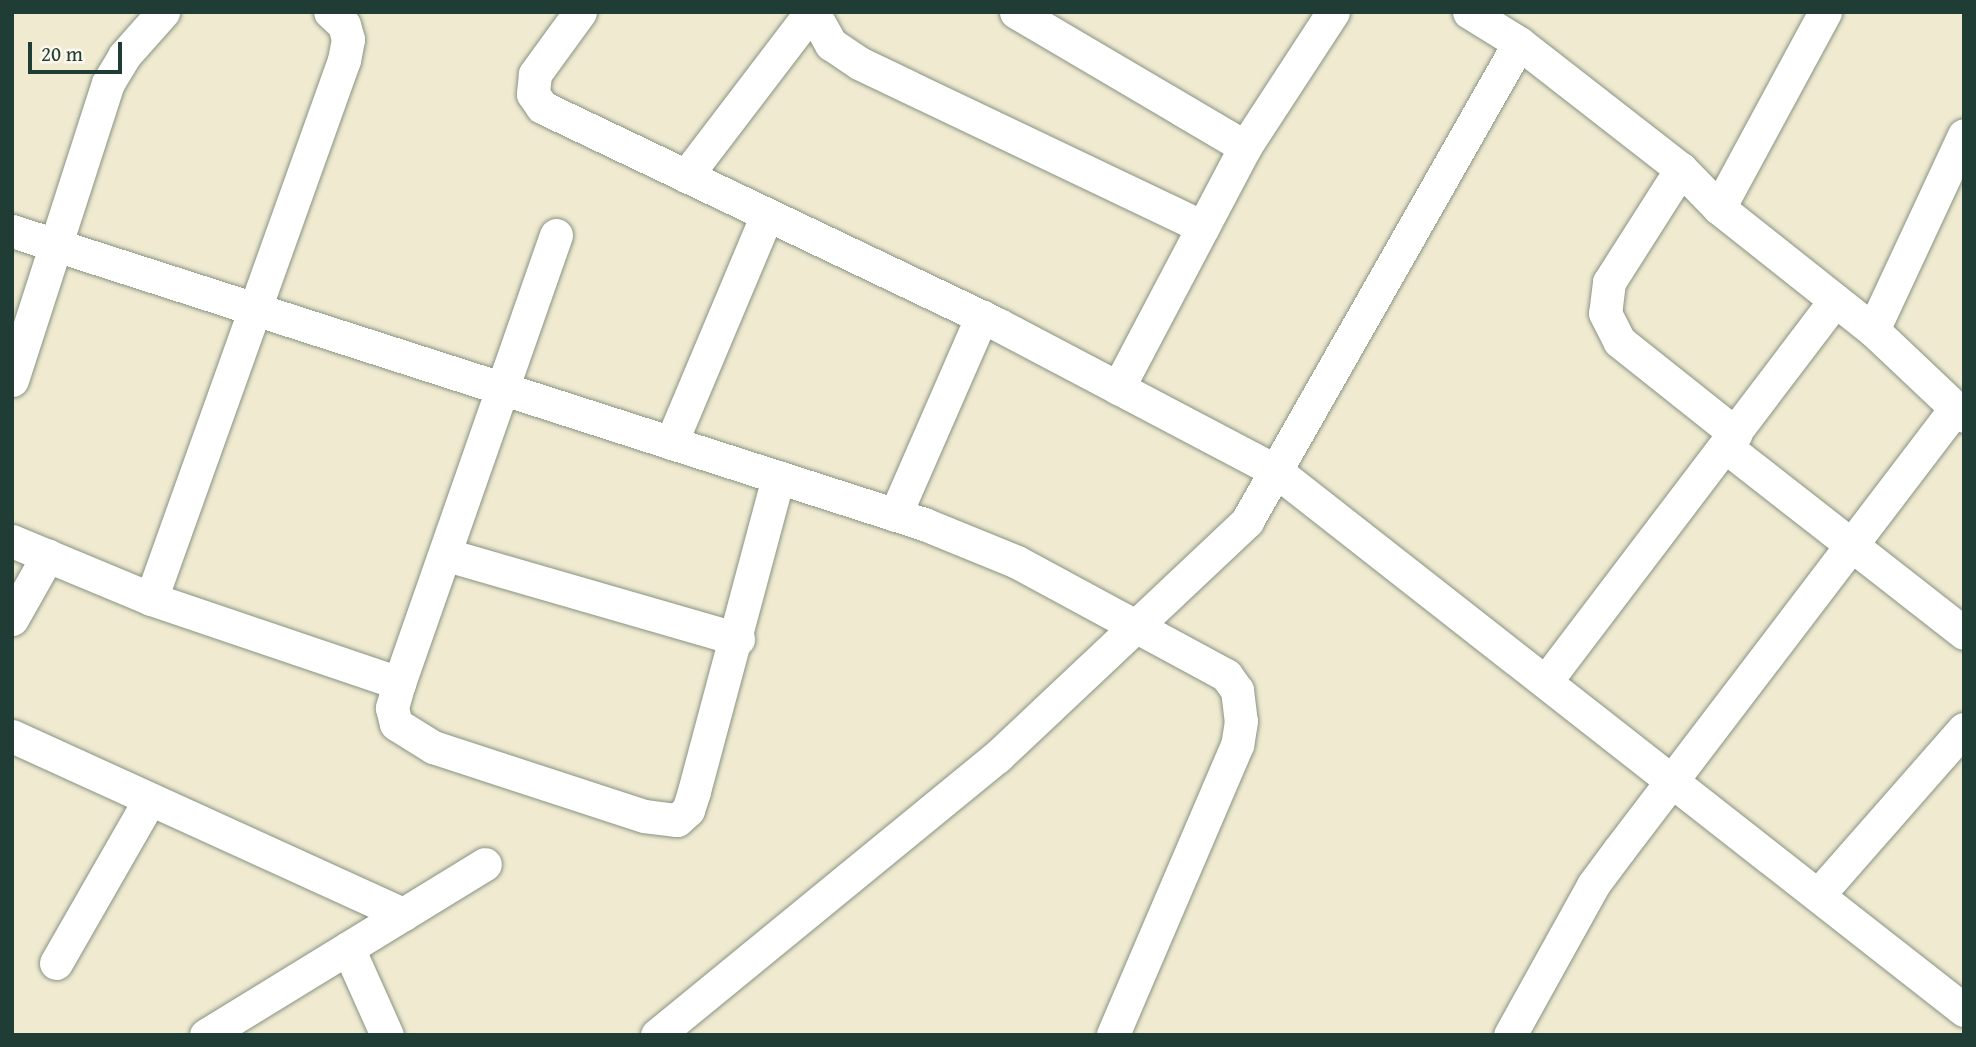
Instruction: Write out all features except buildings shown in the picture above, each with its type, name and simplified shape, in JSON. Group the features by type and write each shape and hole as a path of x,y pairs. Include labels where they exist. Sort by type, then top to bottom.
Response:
{"street":[{"path":"12,380 108,83 124,56 163,12"},
{"path":"151,599 344,60 348,38 344,25 330,12"},
{"path":"580,12 536,74 533,94 537,101 561,117 982,316 1276,471 1964,1010"},
{"path":"686,176 812,12 831,44 859,63 1203,227"},
{"path":"1016,12 1245,147"},
{"path":"1118,388 1245,147 1333,12"},
{"path":"1469,12 1519,43 1681,169 1719,208 1873,330 1959,413 1853,544 1594,885 1510,1035"},
{"path":"1719,208 1825,12"},
{"path":"657,1035 997,757 1247,521 1519,43"},
{"path":"1873,330 1960,150"},
{"path":"1681,169 1609,282 1605,313 1619,341 1731,441 1964,633"},
{"path":"671,443 767,215"},
{"path":"12,231 895,515 1017,562 1226,675 1237,690 1241,721 1237,745 1113,1035"},
{"path":"556,235 501,388 447,555 399,683 392,708 396,724 413,738 644,816 677,820 688,810 738,639 778,477"},
{"path":"1546,681 1731,441 1835,300"},
{"path":"895,515 982,316"},
{"path":"12,541 151,599 399,683"},
{"path":"12,619 48,555"},
{"path":"447,555 738,639"},
{"path":"1818,895 1964,729"},
{"path":"12,736 403,914"},
{"path":"57,963 150,799"},
{"path":"206,1035 485,864"},
{"path":"348,948 387,1035"}]}
